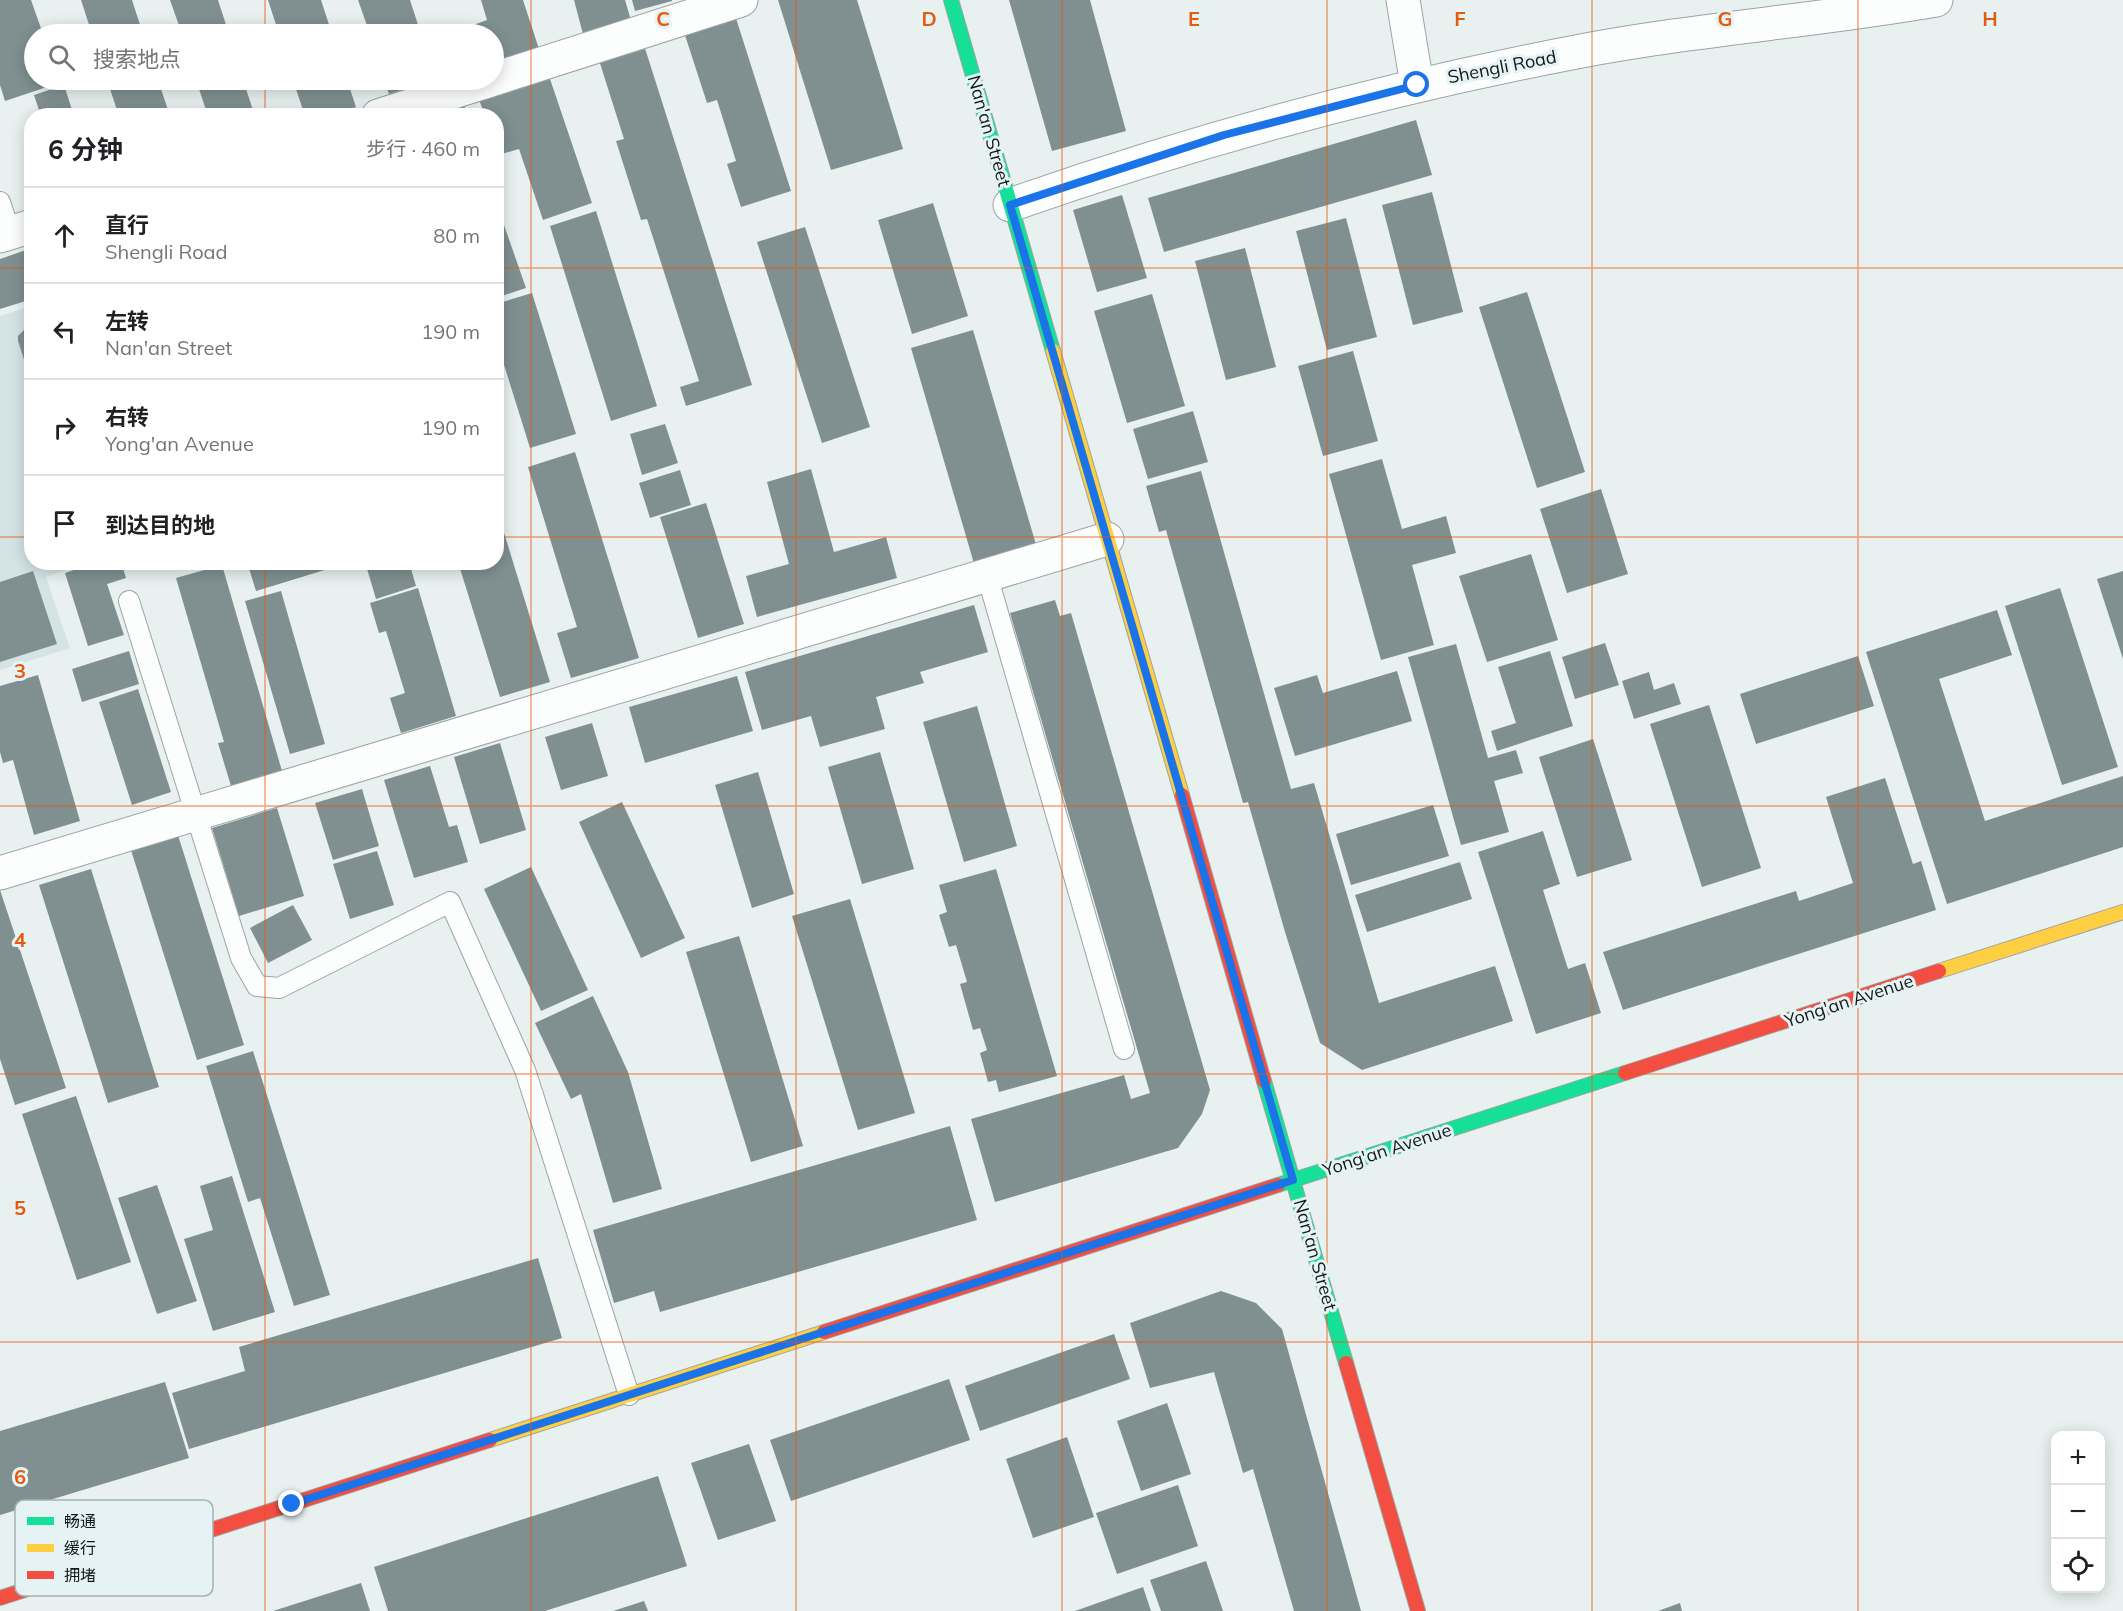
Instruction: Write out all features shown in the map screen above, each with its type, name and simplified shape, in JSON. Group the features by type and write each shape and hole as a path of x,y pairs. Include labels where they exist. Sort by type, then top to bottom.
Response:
{"street":[{"path":"504,75 741,0"},
{"name":"Nan'an Street","path":"951,0 1418,1611"},
{"path":"1403,0 1417,85"},
{"name":"Shengli Road","path":"1010,205 1224,135 1417,85 1579,51 1717,30 1856,14 1936,0"},
{"path":"403,108 458,90"},
{"path":"0,873 1107,539"},
{"name":"Yong'an Avenue","path":"213,1529 2123,912"},
{"name":"Yong'an Avenue","path":"0,1598 15,1593"}],"lane":[{"path":"0,202 14,232"},
{"path":"987,575 1124,1049"},
{"path":"129,601 241,958 257,986 279,988 450,902 525,1070 629,1395"}],"shaded area":[{"path":"24,308 24,570 67,570 46,577 70,648 0,670 0,316"}],"building":[{"path":"0,0 31,0 39,24 24,24 24,90 38,90 5,101 0,85"},
{"path":"81,0 132,0 140,24 89,24"},
{"path":"170,0 218,0 226,24 178,24"},
{"path":"268,0 321,0 329,24 276,24"},
{"path":"358,0 410,0 418,24 366,24"},
{"path":"481,0 523,0 539,49 504,61 504,24 476,24 487,20"},
{"path":"574,0 625,0 632,24 584,38"},
{"path":"632,0 672,0 672,1 635,11"},
{"path":"778,0 857,0 903,149 831,170"},
{"path":"1009,0 1090,0 1126,131 1052,151"},
{"path":"734,12 791,191 741,207 727,164 736,161 717,100 707,103 683,29"},
{"path":"643,42 752,385 686,406 680,387 699,381 647,219 641,220 616,141 624,139 598,57"},
{"path":"548,73 592,203 543,220 519,149 504,153 504,108 482,108 478,97 504,90"},
{"path":"49,90 66,90 71,108 38,108 34,95"},
{"path":"110,90 161,90 167,108 116,108"},
{"path":"199,90 246,90 252,108 205,108"},
{"path":"296,90 350,90 356,107 353,108 302,108"},
{"path":"388,90 401,90 389,94"},
{"path":"463,103 465,108 450,108"},
{"path":"1416,120 1432,175 1164,252 1148,198"},
{"path":"1432,192 1463,312 1413,325 1382,205"},
{"path":"1122,195 1147,278 1097,292 1073,210"},
{"path":"933,203 968,316 912,334 878,220"},
{"path":"596,211 657,406 611,421 550,226"},
{"path":"1346,218 1377,337 1327,350 1296,231"},
{"path":"504,225 526,288 504,295"},
{"path":"805,227 870,427 822,443 757,242"},
{"path":"1245,248 1276,367 1226,380 1195,261"},
{"path":"24,251 24,302 0,309 0,259"},
{"path":"1527,292 1585,472 1537,488 1479,307"},
{"path":"532,293 576,434 530,448 504,365 504,302"},
{"path":"1152,294 1185,406 1127,423 1094,311"},
{"path":"24,330 24,359 18,341 18,336"},
{"path":"973,330 1037,548 975,567 911,348"},
{"path":"1353,351 1378,441 1323,456 1298,366"},
{"path":"1193,411 1208,462 1148,479 1133,429"},
{"path":"665,424 678,463 642,475 630,434"},
{"path":"575,452 639,658 571,678 557,633 577,627 528,467"},
{"path":"1382,459 1402,529 1446,516 1456,553 1412,565 1434,645 1381,660 1329,474"},
{"path":"811,469 834,552 886,537 897,578 757,617 746,576 789,564 767,482"},
{"path":"680,470 691,505 650,518 639,483"},
{"path":"1201,471 1291,789 1314,783 1379,1003 1495,966 1513,1021 1362,1070 1320,1043 1248,802 1243,803 1166,530 1159,532 1146,486"},
{"path":"1601,489 1628,574 1567,593 1540,509"},
{"path":"706,503 744,624 698,638 660,517"},
{"path":"504,533 550,682 500,697 460,570 504,570"},
{"path":"1531,554 1558,640 1487,662 1459,576"},
{"path":"74,570 124,570 126,578 107,584 124,635 88,646 65,573"},
{"path":"204,570 223,570 282,771 231,786 218,743 224,742 176,578"},
{"path":"249,570 325,570 256,591"},
{"path":"367,570 411,570 416,586 376,599"},
{"path":"33,571 57,644 0,662 0,582"},
{"path":"2123,571 2123,659 2097,579"},
{"path":"418,588 456,716 401,733 390,698 405,693 386,631 379,633 370,603"},
{"path":"2060,588 2118,767 2062,785 2005,606"},
{"path":"281,591 325,744 290,754 245,601"},
{"path":"1055,600 1060,616 1071,613 1210,1090 1202,1114 1178,1148 995,1202 971,1119 1124,1075 1131,1099 1150,1093 1010,613"},
{"path":"974,605 988,652 920,672 924,683 876,697 885,729 820,747 811,716 762,730 745,672"},
{"path":"1997,610 2012,655 1939,679 1985,821 2123,776 2123,847 1947,904 1866,652"},
{"path":"1605,643 1619,685 1575,699 1562,657"},
{"path":"1456,644 1488,758 1516,750 1523,773 1494,781 1509,832 1461,845 1408,657"},
{"path":"129,651 139,684 82,702 72,669"},
{"path":"1550,651 1573,726 1497,751 1491,731 1516,723 1498,667"},
{"path":"1858,656 1874,706 1756,744 1740,694"},
{"path":"1397,671 1412,721 1295,756 1274,688 1317,675 1323,693"},
{"path":"1649,672 1654,690 1674,683 1681,704 1634,719 1622,681"},
{"path":"38,675 80,821 34,835 13,760 3,763 0,752 0,686"},
{"path":"737,676 753,731 645,763 629,707"},
{"path":"138,689 171,792 132,805 99,702"},
{"path":"1709,705 1761,868 1702,887 1650,724"},
{"path":"977,706 1017,846 964,862 923,722"},
{"path":"592,723 608,776 561,790 545,737"},
{"path":"1593,739 1632,860 1577,877 1539,757"},
{"path":"500,743 526,830 480,844 454,757"},
{"path":"880,752 914,869 862,884 828,767"},
{"path":"430,766 449,827 457,825 468,862 414,878 384,780"},
{"path":"758,772 794,894 752,908 715,785"},
{"path":"1885,778 1913,864 1921,861 1936,910 1623,1010 1603,952 1796,891 1799,901 1853,883 1826,797"},
{"path":"362,789 379,846 333,860 315,803"},
{"path":"622,802 685,938 641,958 579,822"},
{"path":"1433,805 1449,856 1351,885 1336,834"},
{"path":"277,808 304,896 239,916 212,828"},
{"path":"1543,831 1560,884 1543,890 1568,969 1585,963 1601,1013 1536,1034 1478,852"},
{"path":"177,832 244,1045 197,1060 130,847"},
{"path":"377,851 394,905 350,919 333,864"},
{"path":"1460,862 1472,899 1367,932 1355,895"},
{"path":"531,867 588,990 541,1011 484,889"},
{"path":"91,869 159,1087 108,1103 39,885"},
{"path":"996,869 1057,1076 999,1092 996,1080 988,1082 980,1053 987,1050 980,1028 973,1030 960,984 967,982 956,945 949,947 939,915 947,912 939,885"},
{"path":"0,890 66,1088 15,1105 0,1059"},
{"path":"850,899 915,1113 858,1130 792,916"},
{"path":"293,905 312,940 268,963 250,928"},
{"path":"739,936 803,1146 751,1162 686,952"},
{"path":"593,996 628,1072 662,1189 613,1203 581,1094 571,1099 535,1023"},
{"path":"253,1051 330,1295 294,1306 260,1198 248,1202 206,1066"},
{"path":"76,1096 131,1262 77,1280 22,1114"},
{"path":"950,1126 977,1220 660,1312 654,1291 614,1303 593,1230"},
{"path":"232,1176 275,1312 213,1331 184,1239 213,1230 200,1186"},
{"path":"157,1185 197,1301 157,1314 118,1198"},
{"path":"538,1258 562,1338 189,1449 172,1393 245,1371 239,1347"},
{"path":"1221,1291 1256,1303 1282,1329 1361,1611 1294,1611 1253,1469 1243,1473 1214,1372 1150,1388 1130,1323"},
{"path":"1114,1334 1130,1379 980,1431 965,1386"},
{"path":"949,1379 970,1440 791,1501 770,1440"},
{"path":"165,1382 189,1458 50,1500 15,1500 15,1510 0,1515 0,1431"},
{"path":"1167,1403 1191,1474 1141,1491 1117,1421"},
{"path":"1067,1437 1094,1517 1033,1538 1006,1459"},
{"path":"749,1444 776,1521 718,1540 691,1463"},
{"path":"658,1476 687,1566 545,1611 388,1611 374,1567"},
{"path":"1178,1485 1198,1546 1117,1574 1096,1513"},
{"path":"1206,1561 1223,1611 1161,1611 1150,1580"},
{"path":"361,1583 370,1611 273,1611"},
{"path":"1143,1587 1151,1611 1075,1611"},
{"path":"644,1601 648,1611 613,1611"},
{"path":"1680,1603 1682,1611 1658,1611"}],"traffic: fast":[{"path":"951,0 1053,351"},
{"path":"1278,1185 1625,1073"},
{"path":"1264,1081 1346,1363"}],"traffic: slow":[{"path":"1053,351 1182,795"},
{"path":"1939,971 2123,912"},
{"path":"490,1440 824,1332"}],"traffic: jam":[{"path":"1182,795 1264,1081"},
{"path":"1625,1073 1939,971"},
{"path":"824,1332 1278,1185"},
{"path":"1346,1363 1418,1611"},
{"path":"213,1529 490,1440"},
{"path":"0,1598 15,1593"}],"route":[{"path":"292,1504 1293,1180 1010,205 1116,168 1224,135 1417,85"}]}
